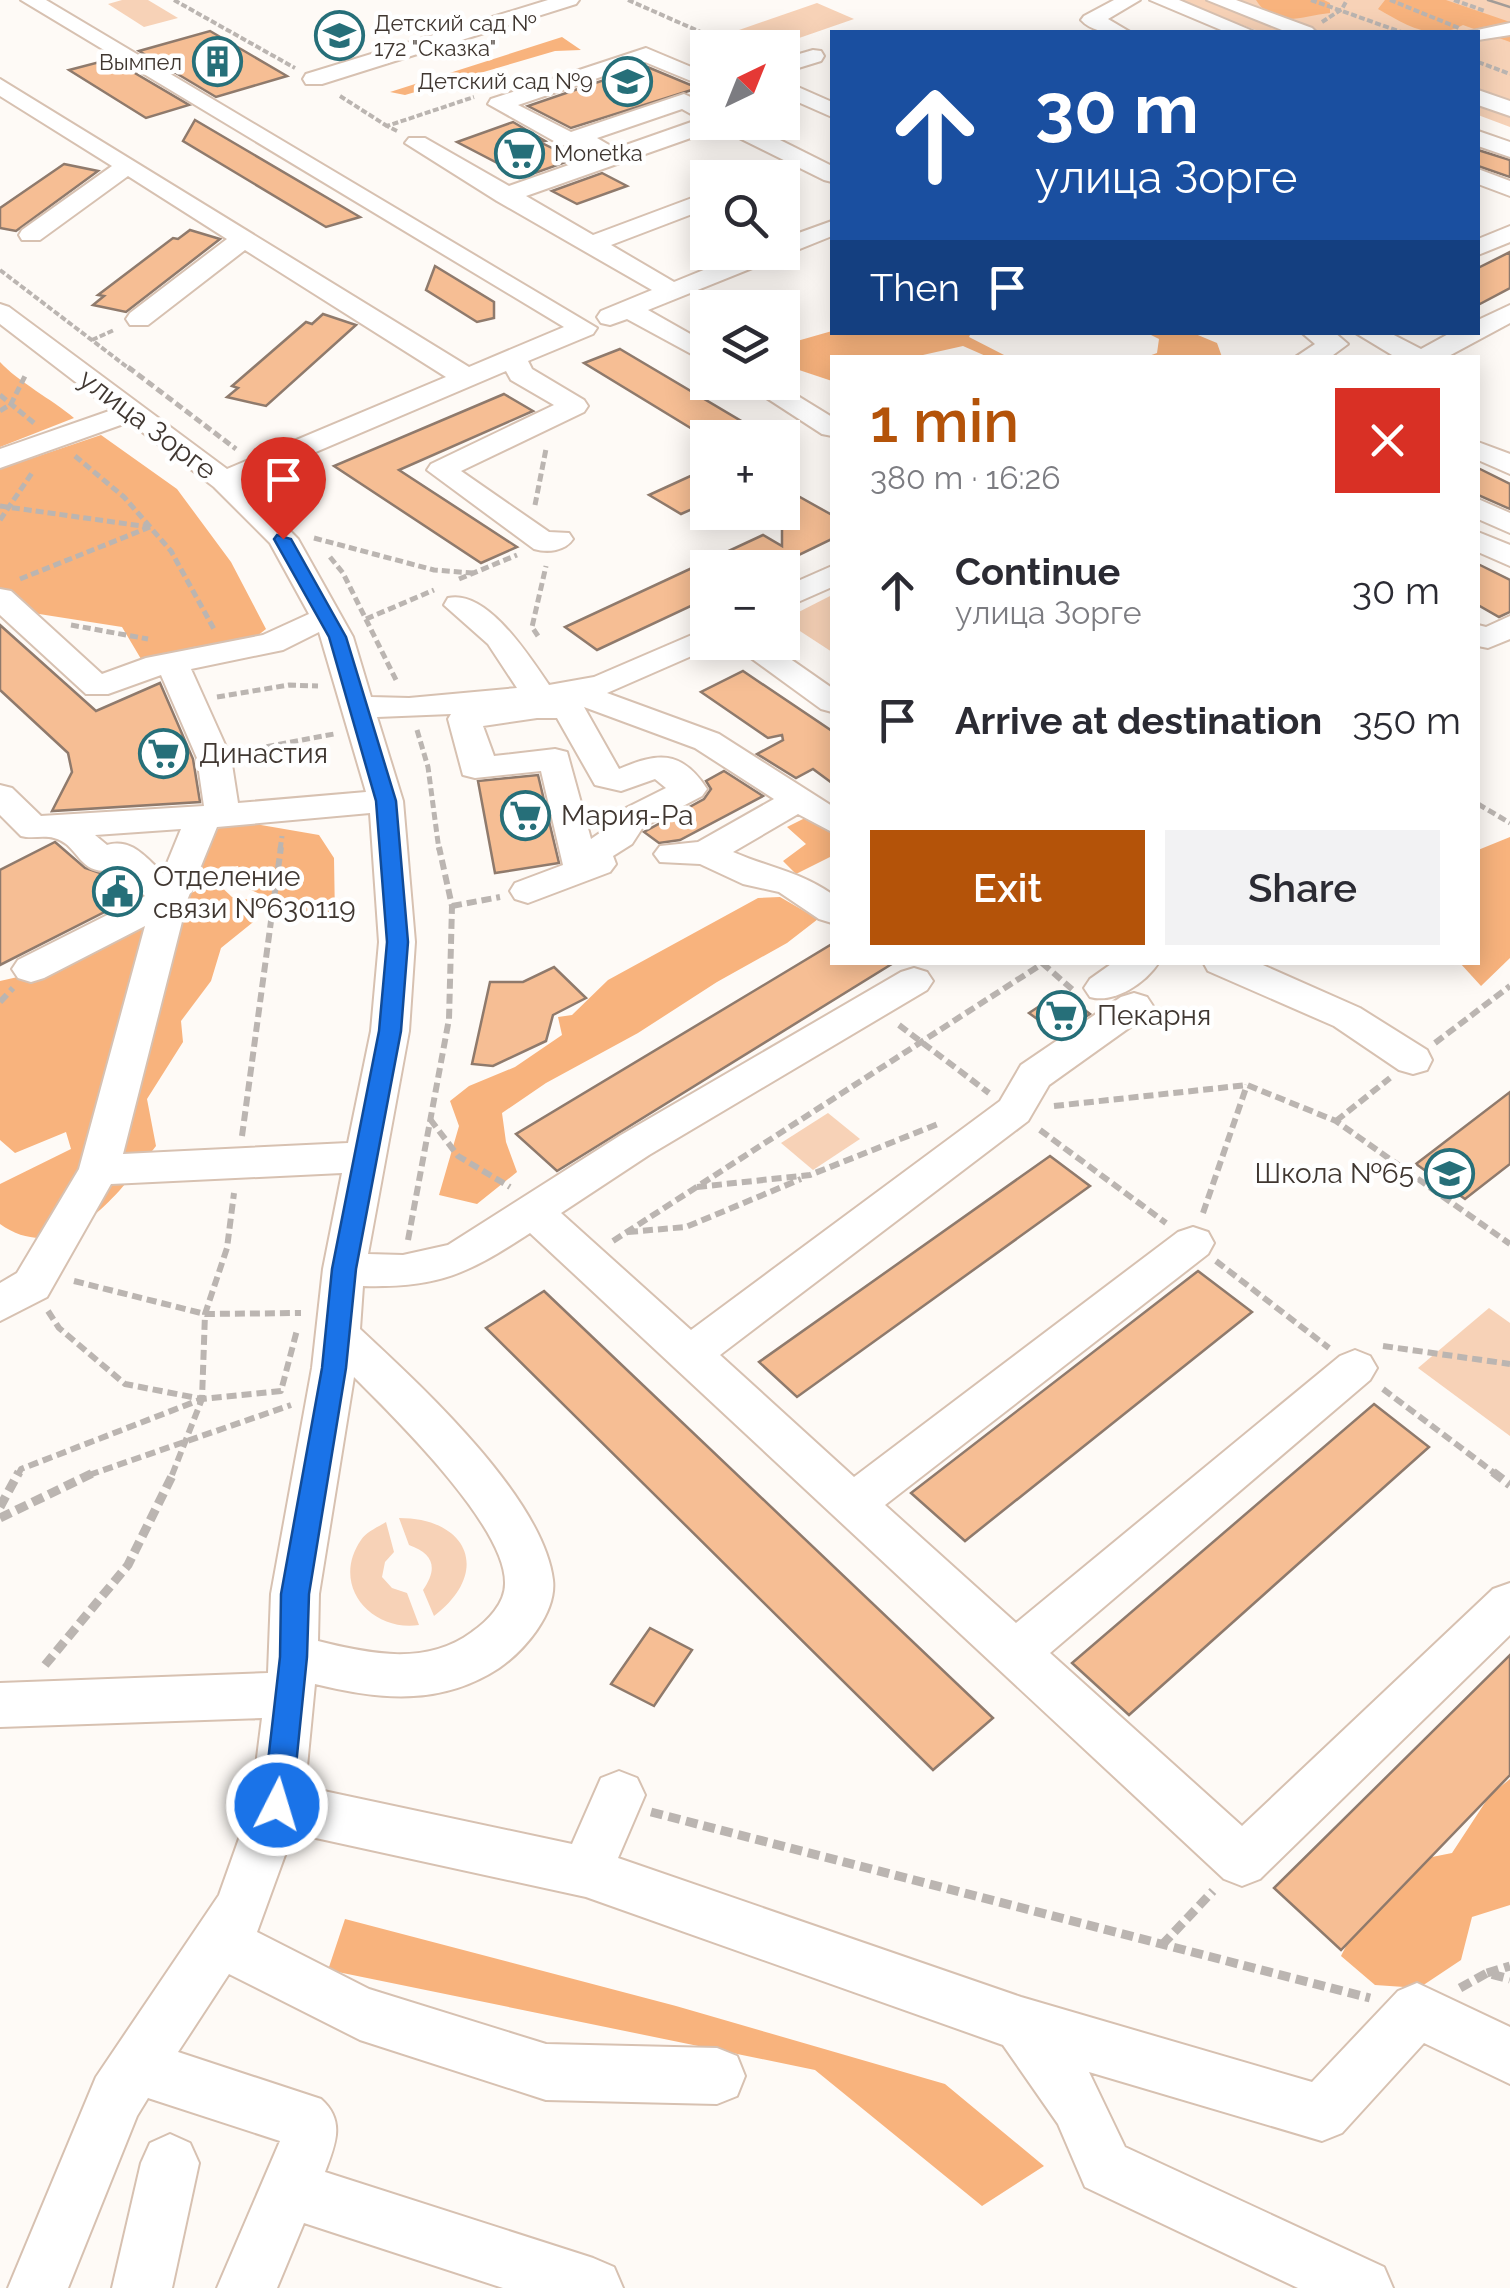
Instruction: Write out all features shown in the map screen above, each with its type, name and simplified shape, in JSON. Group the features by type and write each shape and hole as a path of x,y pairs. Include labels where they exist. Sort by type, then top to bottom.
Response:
{"street":[{"path":"31,0 584,328"},
{"path":"314,79 569,0"},
{"path":"1115,30 1090,20 1130,0"},
{"path":"1160,0 1239,30"},
{"path":"1218,0 1300,30"},
{"path":"1480,32 1510,28"},
{"path":"624,154 569,140 500,104 646,54 690,74"},
{"path":"800,61 813,56"},
{"path":"1480,83 1510,83"},
{"path":"800,95 830,109"},
{"path":"1480,98 1510,109"},
{"path":"7,99 128,165 467,378"},
{"path":"569,140 690,99"},
{"path":"684,101 690,104"},
{"path":"1480,123 1510,134"},
{"path":"504,196 690,130"},
{"path":"1480,139 1510,150"},
{"path":"761,140 830,174"},
{"path":"417,143 672,292"},
{"path":"800,164 805,162"},
{"path":"31,235 128,165"},
{"path":"1480,177 1510,189"},
{"path":"1480,197 1510,208"},
{"path":"590,244 690,206"},
{"path":"800,241 830,229"},
{"path":"1480,247 1510,233"},
{"path":"138,319 244,238"},
{"path":"239,475 726,270"},
{"path":"628,309 690,345"},
{"name":"улица Зорге","path":"0,312 132,412 239,475 283,539 338,637 386,801 397,942 390,1031 344,1269 338,1334 295,1594 277,1805 241,1908 116,2096 38,2288"},
{"path":"1480,328 1510,313"},
{"path":"1313,355 1335,344 1319,335"},
{"path":"1373,335 1416,355"},
{"path":"1428,355 1467,335"},
{"path":"513,358 520,374 574,406 441,470 551,543"},
{"path":"785,400 830,427"},
{"path":"0,459 132,412"},
{"path":"1480,451 1510,465"},
{"path":"1480,509 1510,524"},
{"path":"1480,542 1510,557"},
{"path":"800,591 830,576"},
{"path":"12,598 97,687 146,668 275,649 326,618"},
{"path":"459,605 499,637 533,686 517,700 464,719 477,755 475,768 556,759 579,862 620,836 630,820 690,789 658,765 620,781 607,778 568,708 517,700"},
{"path":"1480,635 1488,639 1510,624"},
{"path":"359,708 517,700 573,692 605,684 690,645"},
{"path":"770,660 830,701"},
{"path":"24,1287 98,1170 170,898 214,817 214,758 173,666"},
{"path":"573,692 706,741 830,820"},
{"path":"517,700 522,748 573,745 598,864 528,892"},
{"path":"622,815 624,792 706,741"},
{"path":"0,796 33,828 214,817 328,796 386,801"},
{"path":"797,800 688,854 756,876 789,882 830,909"},
{"path":"64,826 103,861 119,853 170,898"},
{"path":"31,970 170,898"},
{"path":"690,1354 1014,1111 1035,1075 1118,997 1139,965"},
{"path":"1227,965 1347,1017 1413,1060"},
{"path":"344,1269 403,1271 460,1258 914,981"},
{"path":"98,1170 366,1157"},
{"path":"534,1212 1242,1861 1510,1604"},
{"path":"852,1504 1193,1243"},
{"path":"8,1703 290,1676 434,1676 486,1650 516,1624 530,1580 510,1528 418,1410 338,1334"},
{"path":"1016,1653 1353,1350"},
{"path":"586,1872 617,1799"},
{"path":"277,1805 586,1872 1021,2024 1322,2113 1417,2010 1510,2056"},
{"path":"220,1941 360,2013 546,2072 717,2076"},
{"path":"1021,2024 1078,2104 1104,2167 1363,2288"},
{"path":"136,2066 301,2119 310,2126 310,2137 247,2288"},
{"path":"142,2288 170,2163"},
{"path":"288,2189 592,2288"}],"path":[{"path":"174,0 388,126"},
{"path":"628,0 696,30"},
{"path":"1311,0 1396,30"},
{"path":"1390,0 1466,30"},
{"path":"1480,63 1510,74"},
{"path":"0,270 238,451 239,475"},
{"path":"0,411 11,404 25,376"},
{"path":"0,396 124,496 172,551 230,658"},
{"path":"518,524 534,511 547,442 562,412"},
{"path":"0,520 55,439"},
{"path":"0,506 150,527"},
{"path":"12,598 150,527"},
{"path":"403,1271 448,1020 452,906 433,821 428,767 409,708 343,573 313,538 434,570 474,573"},
{"path":"551,543 532,626 573,692"},
{"path":"12,598 151,639"},
{"path":"190,702 289,685 359,708"},
{"path":"214,758 359,708"},
{"path":"8,1703 128,1566 189,1436 202,1399 205,1314 227,1248 280,802"},
{"path":"1480,805 1510,823"},
{"path":"452,906 528,892"},
{"path":"584,1260 1040,965"},
{"path":"874,1006 1312,1335 1353,1350 1510,1364"},
{"path":"1193,1243 1246,1085"},
{"path":"429,1118 458,1156 513,1189 534,1212"},
{"path":"1336,1121 1510,1244"},
{"path":"627,1232 686,1227 810,1175"},
{"path":"0,1506 21,1469 202,1399 281,1391 302,1312 205,1314 24,1287"},
{"path":"24,1287 59,1328 125,1384 202,1399"},
{"path":"1312,1335 1353,1350 1510,1485"},
{"path":"0,1518 38,1497 164,1443 304,1401"},
{"path":"617,1799 1417,2010 1486,1973 1510,1966"},
{"path":"1162,1944 1242,1861"},
{"path":"1486,1973 1510,1979"}],"shaded area":[{"path":"148,0 178,18 144,27 108,4"},
{"path":"1175,0 1510,0 1510,127 1480,116 1480,30 1256,30"},
{"path":"1256,0 1324,0 1330,3 1330,13 1280,18"},
{"path":"1385,0 1446,0 1510,22 1510,42 1463,25 1451,30 1422,30 1378,9"},
{"path":"817,3 854,19 800,38 800,30 739,30"},
{"path":"562,37 581,50 555,51 405,95 390,92"},
{"path":"830,332 830,335 970,335 1004,355 983,355 963,346 923,355 830,355 830,380 800,370 800,340"},
{"path":"1151,335 1198,335 1217,343 1221,355 1152,355 1157,353 1159,339"},
{"path":"0,362 16,376 74,418 0,447"},
{"path":"101,435 177,489 231,562 266,629 246,645 193,647 144,664 122,627 20,611 0,590 0,469"},
{"path":"830,596 830,651 800,631 800,611"},
{"path":"807,817 830,831 830,857 796,874 783,861 806,844 787,827"},
{"path":"226,824 261,825 319,835 334,858 335,918 289,908 247,888 238,866 198,871 209,835"},
{"path":"1510,837 1510,958 1481,986 1462,965 1480,965 1480,849"},
{"path":"216,882 232,897 257,901 257,919 221,948 211,981 181,1021 183,1042 147,1099 156,1146 108,1203 68,1231 47,1238 24,1236 0,1224 0,1184 71,1149 66,1132 15,1153 0,1140 0,981 53,969 162,906"},
{"path":"780,897 818,919 787,943 546,1083 502,1113 506,1142 517,1172 477,1204 439,1195 459,1126 450,1101 469,1086 515,1067 562,1035 558,1017 572,1015 608,980 758,898"},
{"path":"828,1113 860,1139 813,1170 781,1143"},
{"path":"1489,1308 1510,1323 1510,1436 1418,1368"},
{"path":"399,1518 442,1527 456,1537 464,1550 467,1566 463,1582 434,1616 423,1590 431,1575 431,1563 424,1553 409,1545"},
{"path":"386,1522 394,1552 385,1562 382,1577 392,1588 407,1593 419,1625 385,1621 360,1602 353,1589 353,1557 363,1537"},
{"path":"1510,1779 1510,1905 1472,1917 1461,1960 1419,1988 1375,1985 1341,1956 1359,1920 1417,1860 1452,1853 1490,1795"},
{"path":"345,1919 676,2006 945,2084 1044,2166 982,2206 815,2070 328,1970"}],"building":[{"name":"Вымпел","path":"210,31 287,76 216,97 139,51"},
{"path":"111,59 189,105 146,118 69,70"},
{"path":"645,66 690,85 690,91 571,128 528,106"},
{"path":"195,120 360,217 326,227 183,141"},
{"path":"513,122 545,141 540,142 574,159 524,177 457,142"},
{"path":"1480,151 1510,160 1510,177 1480,167"},
{"path":"64,164 98,171 16,231 0,228 0,208"},
{"path":"602,173 627,186 577,204 552,191"},
{"path":"190,230 220,239 126,312 93,305 104,296 98,295 173,238 178,239"},
{"path":"1510,252 1510,288 1480,304 1480,267"},
{"path":"435,266 494,302 494,318 477,322 426,290"},
{"path":"323,314 356,325 266,406 227,397 238,388 232,386 306,322 312,324"},
{"path":"620,349 690,391 690,400 706,400 740,420 690,420 690,428 584,363"},
{"path":"504,394 533,411 399,470 517,547 481,563 334,466"},
{"path":"1480,469 1510,484 1510,509 1480,496"},
{"path":"690,476 690,510 681,514 649,495"},
{"path":"800,497 830,514 830,540 800,554 800,550 731,550 763,535 782,546 782,530 800,530"},
{"path":"1480,565 1510,580 1510,612 1499,617 1480,606"},
{"path":"690,569 690,606 597,650 565,627"},
{"path":"0,625 96,711 160,683 193,759 200,802 52,811 72,772 68,753 0,690"},
{"path":"743,671 830,730 830,782 813,769 796,778 757,754 783,740 782,735 768,738 701,692"},
{"path":"724,771 763,796 680,840 659,843 644,832 704,799 711,789 706,781"},
{"name":"Мария-Ра","path":"538,775 559,863 495,873 478,781"},
{"path":"55,842 85,868 115,873 138,895 0,965 0,870"},
{"path":"830,945 830,965 890,965 557,1171 516,1134"},
{"path":"554,967 586,998 553,1015 546,1041 493,1066 472,1064 490,982 523,982"},
{"name":"Пекарня","path":"1061,992 1090,1014 1059,1035 1029,1013"},
{"path":"1510,1092 1510,1164 1465,1199 1416,1164"},
{"path":"1050,1156 1090,1186 797,1397 759,1362"},
{"path":"1198,1271 1252,1312 965,1541 911,1493"},
{"path":"544,1291 993,1718 933,1770 486,1328"},
{"path":"1374,1404 1429,1447 1129,1715 1072,1663"},
{"path":"650,1628 692,1650 654,1706 611,1684"},
{"path":"1510,1655 1510,1775 1341,1950 1274,1888"}],"tram line":[{"path":"1488,0 1510,7"}],"place":[{"name":"Детский сад № 172 \"Сказка\"","path":"339,36"},
{"name":"Вымпел","path":"217,62"},
{"name":"Детский сад №9","path":"628,81"},
{"name":"Monetka","path":"519,153"},
{"name":"Династия","path":"164,753"},
{"name":"Мария-Ра","path":"526,815"},
{"name":"Отделение связи №630119","path":"118,892"},
{"name":"Пекарня","path":"1062,1015"},
{"name":"Школа №65","path":"1449,1173"}],"route":[{"path":"277,1805 294,1657 295,1594 334,1368 344,1269 390,1031 397,942 386,801 338,637 283,539"}]}
